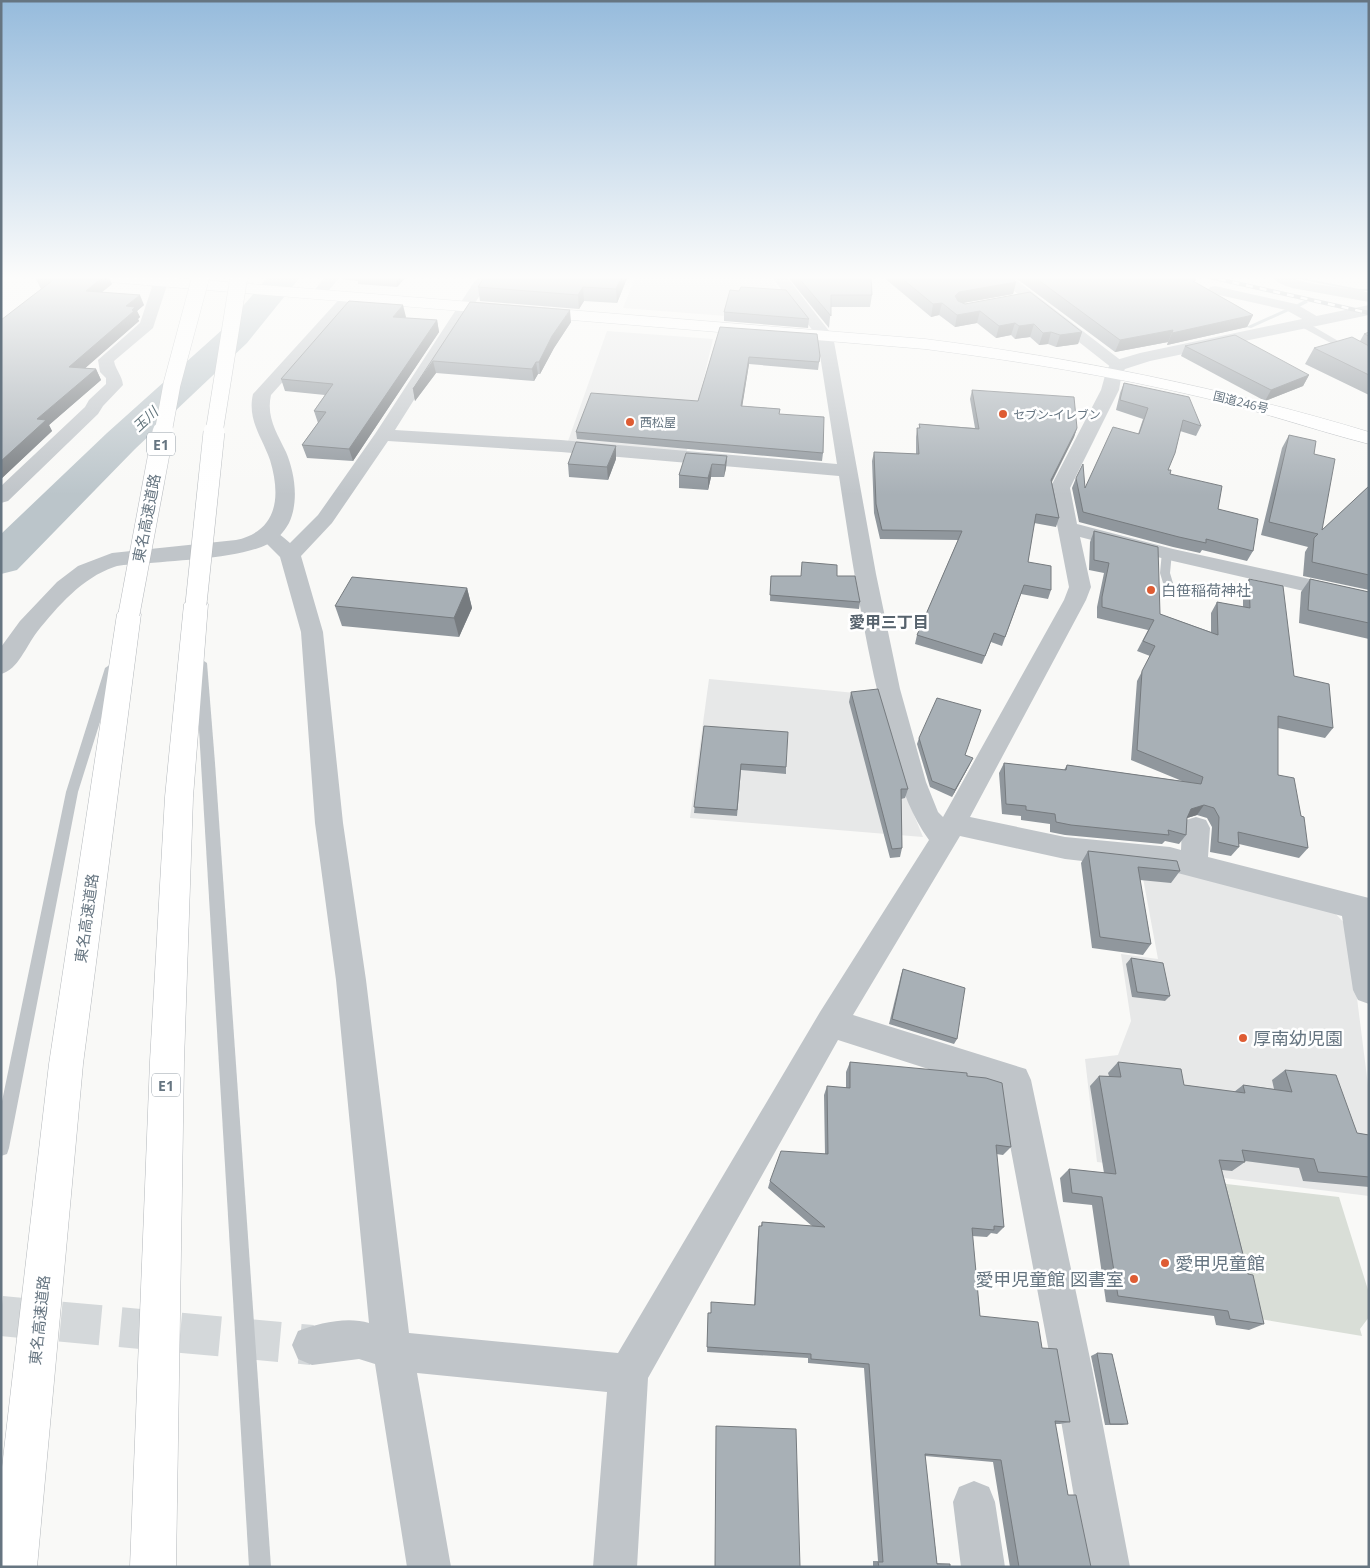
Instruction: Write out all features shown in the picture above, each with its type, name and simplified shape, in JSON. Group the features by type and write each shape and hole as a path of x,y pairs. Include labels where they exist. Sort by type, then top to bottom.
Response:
{"highway":[{"name":"東名高速道路","path":"14,1567 66,1064 129,614 172,384 181,349"},
{"name":"E1","path":"153,1567 167,1061 179,797 196,604 216,415 227,349"},
{"name":"国道246号","path":"961,349 1116,368 1322,423 1369,438"}],"street":[{"path":"1,497 92,410 95,404 115,385 114,376 108,372 106,360 119,349"},
{"path":"303,349 262,394 259,403 260,416 285,480 280,546 312,632 329,823 350,980 393,1351 429,1567"},
{"path":"1,666 28,627 65,587 86,571 112,560 255,543 280,546 325,518 438,349"},
{"path":"827,349 865,574 891,698 912,782 927,817 948,830 973,829 1065,848 1170,859 1194,864 1362,909 1369,990"},
{"path":"1093,349 1116,368"},
{"path":"1116,368 1195,349"},
{"path":"615,1567 628,1374 832,1023 948,830 1075,600 1080,587 1060,488 1110,390 1116,368"},
{"path":"383,434 561,446 849,470"},
{"path":"1069,528 1369,599"},
{"path":"1194,864 1196,828"},
{"path":"832,1023 1014,1080 1072,1368 1108,1567"},
{"path":"312,1346 359,1338 393,1351 628,1374"},
{"path":"974,1502 983,1567"}],"lane":[{"path":"1349,349 1369,362"},
{"path":"1167,552 1165,574 1171,593"},
{"path":"196,604 209,763 260,1567"},
{"path":"1,1148 72,792 129,614"}],"shaded area":[{"path":"601,349 711,349 686,454 567,444"},
{"path":"709,679 876,695 907,798 923,837 690,818"},
{"name":"厚南幼児園","path":"1140,862 1333,911 1348,927 1369,1093 1369,1196 1097,1162 1085,1059 1118,1055 1131,1021 1121,954 1158,959"},
{"path":"1209,1182 1339,1197 1369,1293 1369,1317 1360,1329 1362,1336 1254,1318"}],"building":[{"path":"1,349 90,349 69,367 96,369 37,419 46,420 1,461"},
{"path":"307,349 417,349 349,449 302,445 326,412 314,411 333,384 281,379"},
{"path":"439,349 545,349 539,362 536,362 532,369 433,361 413,389"},
{"path":"713,349 819,349 819,362 749,357 741,406 780,409 779,414 824,417 823,453 576,432 591,393 698,401"},
{"path":"1191,349 1261,349 1309,375 1271,390"},
{"path":"1316,349 1369,349 1369,375"},
{"path":"1124,383 1189,397 1201,426 1183,420 1175,453 1168,470 1171,470 1170,474 1222,486 1218,509 1258,519 1253,551 1206,539 1206,543 1179,537 1083,512 1076,478 1083,464 1085,488 1113,427 1139,434 1148,408 1120,400"},
{"path":"972,390 1074,397 1077,428 1051,480 1059,518 1036,514 1028,562 1051,566 1051,590 1024,585 1005,637 994,633 985,656 917,635 962,531 882,530 876,504 874,452 919,454 917,428 920,428 919,424 979,429"},
{"path":"1289,435 1316,441 1314,454 1335,459 1322,530 1369,486 1369,575 1312,562 1314,538 1318,534 1269,522"},
{"path":"576,442 616,446 607,467 568,464"},
{"path":"686,453 727,456 725,465 712,464 708,478 679,475"},
{"path":"1094,531 1158,547 1160,614 1218,635 1217,602 1250,608 1249,579 1283,586 1294,676 1329,684 1333,728 1278,716 1278,775 1294,778 1301,816 1304,817 1308,848 1238,832 1239,847 1218,842 1219,817 1214,808 1204,805 1191,809 1187,818 1186,835 1168,830 1169,835 1071,825 1056,822 1055,814 1026,810 1026,806 1006,804 1004,763 1066,770 1067,765 1201,784 1203,777 1137,750 1142,671 1155,646 1143,641 1154,620 1102,607 1102,597 1109,563 1094,560"},
{"path":"802,562 837,565 837,576 855,576 860,602 770,595 771,576 801,576"},
{"path":"352,577 467,588 454,618 335,606"},
{"path":"1310,579 1369,592 1369,623 1308,610"},
{"path":"878,689 908,789 901,789 902,848 892,849 851,692"},
{"path":"937,698 981,710 965,755 973,758 955,790 932,781 919,738"},
{"path":"704,726 788,732 786,767 741,764 737,810 694,807"},
{"path":"1088,851 1177,861 1180,871 1138,867 1151,944 1100,937"},
{"path":"1131,958 1163,963 1170,996 1137,992"},
{"path":"903,969 965,988 957,1039 892,1019"},
{"path":"850,1062 967,1073 967,1076 986,1078 1002,1083 1011,1147 996,1145 1004,1227 994,1226 994,1230 972,1228 980,1316 1038,1322 1042,1348 1057,1349 1070,1422 1055,1421 1068,1495 1076,1495 1091,1567 1019,1567 1001,1460 925,1454 937,1564 950,1564 950,1567 879,1567 878,1562 883,1562 869,1364 811,1359 811,1354 707,1347 708,1313 711,1313 711,1302 755,1305 759,1226 762,1226 762,1222 825,1227 770,1181 781,1151 828,1154 827,1086 850,1088"},
{"path":"1118,1062 1181,1069 1184,1085 1245,1093 1243,1085 1292,1092 1285,1070 1336,1075 1357,1133 1369,1135 1369,1177 1318,1172 1314,1159 1242,1150 1245,1162 1219,1160 1248,1274 1253,1275 1264,1324 1230,1319 1228,1311 1118,1296 1102,1197 1072,1193 1069,1169 1116,1174 1099,1076 1121,1077"},
{"path":"1097,1353 1112,1354 1128,1424 1110,1424"},
{"path":"716,1426 796,1429 800,1567 715,1567"}],"waterway":[{"name":"玉川","path":"1,560 121,441 221,349"}],"tunnel":[{"path":"1,1316 312,1345"}],"place":[{"name":"セブン-イレブン","path":"1003,414"},
{"name":"西松屋","path":"630,422"},
{"name":"白笹稲荷神社","path":"1151,590"},
{"name":"厚南幼児園","path":"1243,1038"},
{"name":"愛甲児童館","path":"1165,1263"},
{"name":"愛甲児童館 図書室","path":"1134,1279"}],"district":[{"name":"愛甲三丁目","path":"889,622"}]}
